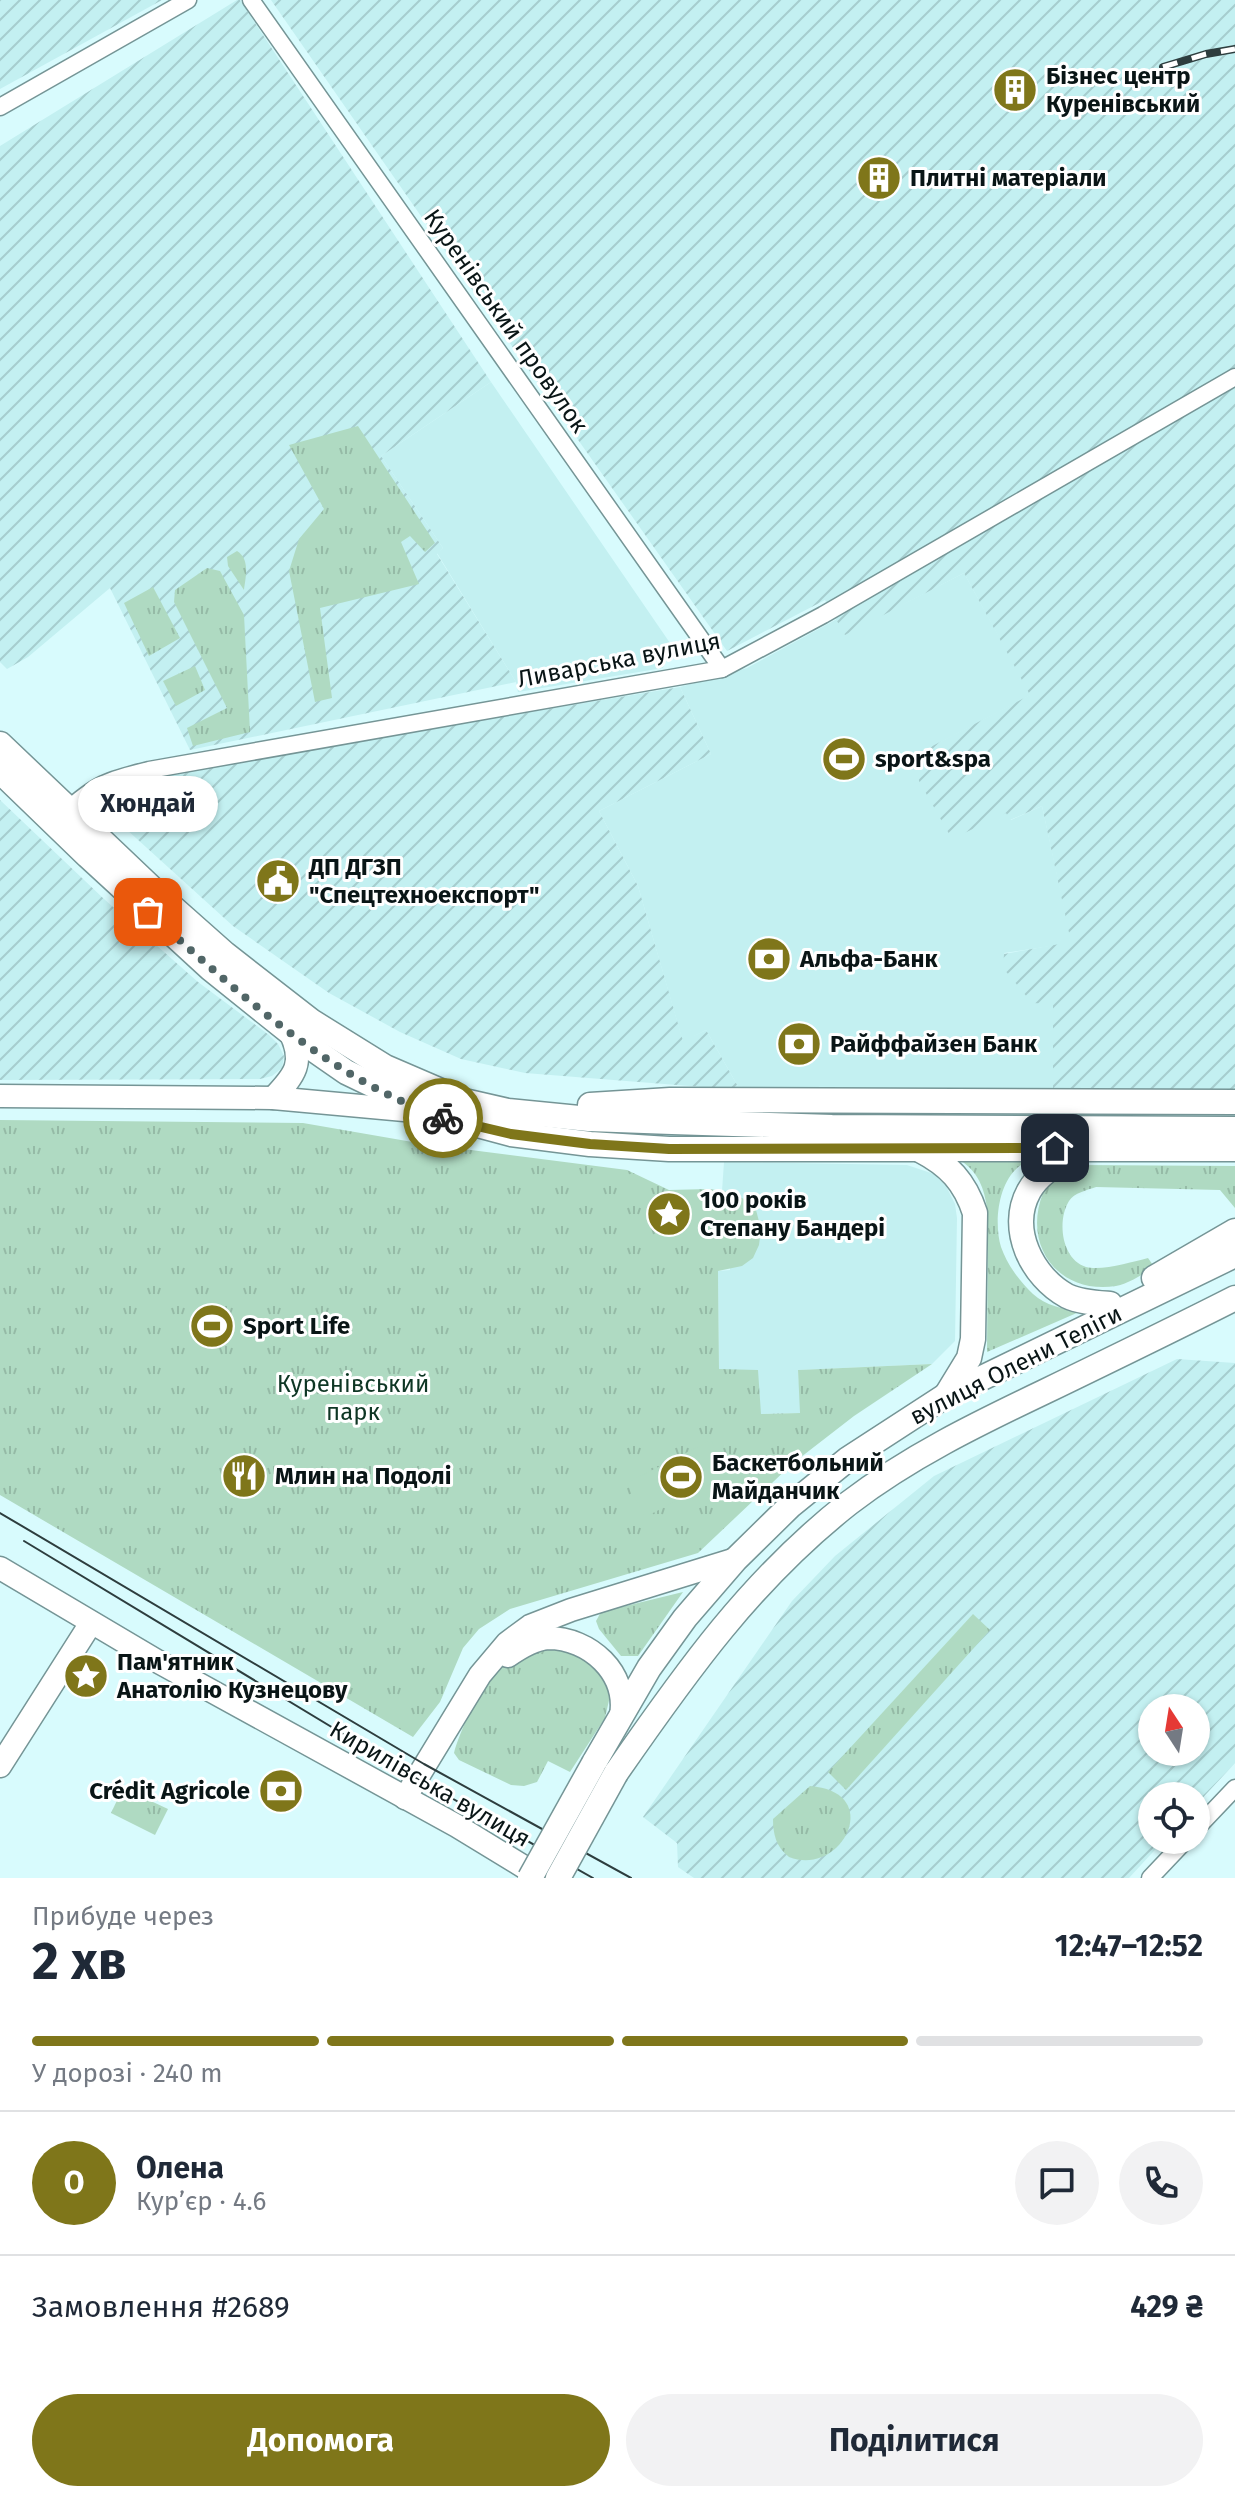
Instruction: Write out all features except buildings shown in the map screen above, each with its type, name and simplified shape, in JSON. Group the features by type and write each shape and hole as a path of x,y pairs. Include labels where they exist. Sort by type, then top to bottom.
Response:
{"main road":[{"path":"0,744 62,815 211,969 346,1072 429,1112"},
{"path":"0,771 62,815 225,954 311,1021 385,1067 464,1101 508,1111 589,1119 800,1126 1235,1129"},
{"path":"273,1098 290,1080 296,1067 298,1048 290,1032"},
{"path":"4,1096 273,1098 429,1112 511,1134 590,1144 669,1149 1235,1149"},
{"path":"508,1111 670,1100 1235,1102"},
{"path":"1082,1148 1048,1170 1029,1191 1021,1219 1026,1253 1045,1280 1070,1297 1110,1304"},
{"path":"918,1149 940,1160 957,1176 969,1194 975,1213 973,1339 969,1358 945,1396"},
{"path":"1041,1350 1110,1304 1235,1231"},
{"name":"вулиця Олени Теліги","path":"558,1878 605,1768 621,1716 649,1668 685,1618 736,1559 790,1506 848,1459 945,1396 1235,1255"},
{"name":"вулиця Олени Теліги","path":"530,1878 605,1768 720,1629 804,1541 850,1502 912,1459 977,1424 1235,1298"},
{"path":"405,1798 480,1675 507,1643 530,1626 571,1610 736,1559"},
{"name":"Кирилівська вулиця","path":"0,1568 91,1623 457,1826 542,1878"},
{"path":"0,1766 91,1623"},
{"path":"480,1675 517,1649 546,1638 575,1643 601,1657 613,1672 624,1701 621,1716"}],"street":[{"path":"0,107 188,0"},
{"name":"Куренівський провулок","path":"251,0 722,669"},
{"name":"Ливарська вулиця","path":"62,815 95,786 149,770 722,669 823,615 1235,377"},
{"path":"1210,1814 1235,1788"},
{"path":"1150,1878 1173,1854"}],"shaded area":[{"path":"0,0 162,0 0,89"},
{"path":"240,0 491,382 381,456 443,548 437,554 516,682 190,750 110,588 28,657 7,669 0,662 0,146"},
{"path":"271,0 1235,0 1235,1092 1053,1090 1053,1004 1032,1003 1003,968 1004,954 1071,942 1042,806 1010,820 1006,813 952,839 919,781 917,754 1030,695 964,573 845,635 825,600 727,651"},
{"path":"491,382 670,643 663,668 518,692 516,682 437,553 443,548 381,456"},
{"path":"964,573 1031,695 918,754 1006,812 1011,820 1042,806 1072,943 1004,953 1053,1004 1053,1090 740,1090 706,1030 683,1042 638,886 599,811 711,754 680,687 747,668 837,619 845,634"},
{"path":"680,687 711,754 599,811 638,886 683,1041 706,1030 740,1090 525,1073 461,1059 400,1032 329,993 233,926 115,819 110,796 126,780"},
{"path":"0,800 104,899 198,982 269,1035 284,1056 282,1068 272,1076 260,1079 0,1080"},
{"path":"724,1162 907,1165 934,1174 946,1186 955,1204 957,1218 955,1341 932,1364 798,1370 801,1413 761,1414 719,1370 718,1271 730,1270 730,1192 722,1191"},
{"path":"1177,1359 1235,1363 1235,1763 1210,1790 1210,1782 1138,1782 1138,1854 1151,1854 1129,1878 694,1878 678,1867 677,1843 643,1817 792,1601 835,1556 934,1476"}],"green space":[{"path":"358,426 435,543 425,552 410,536 401,542 419,584 320,608 332,698 315,702 289,571 299,539 324,509 289,445"},
{"path":"237,551 245,563 244,590 228,566 227,557"},
{"path":"207,568 220,571 244,615 250,732 193,746 187,728 227,708 174,602 175,590"},
{"path":"153,587 180,638 149,656 124,603"},
{"path":"195,666 205,690 176,706 163,681"},
{"name":"Куренівський парк","path":"0,1120 303,1123 424,1144 627,1170 669,1190 730,1192 756,1210 761,1229 753,1258 742,1266 718,1271 719,1369 758,1370 761,1414 800,1413 798,1370 932,1364 854,1416 792,1464 698,1553 510,1609 479,1629 463,1648 440,1702 413,1737 0,1495"},
{"path":"960,1160 1026,1162 1010,1177 1000,1199 998,1224 1001,1247 1014,1272 1033,1294 1049,1304 1079,1312 987,1352 988,1215 981,1184 973,1171"},
{"path":"1080,1165 1235,1166 1235,1208 1220,1190 1096,1187 1077,1194 1065,1209 1063,1228 1066,1248 1078,1263 1100,1268 1148,1258 1155,1268 1116,1286 1096,1287 1078,1283 1062,1275 1050,1263 1042,1248 1038,1213 1043,1193 1057,1173"},
{"name":"Баскетбольний Майданчик","path":"711,1440 728,1475 645,1517 627,1483"},
{"path":"683,1592 638,1656 621,1656 599,1629 596,1621 601,1612"},
{"path":"973,1614 990,1630 846,1790 828,1772"},
{"path":"544,1646 584,1654 605,1679 610,1696 605,1718 570,1772 548,1761 537,1782 524,1786 511,1785 459,1760 454,1753 471,1711 494,1673 511,1660"},
{"path":"810,1786 833,1792 846,1803 850,1817 848,1832 839,1845 825,1856 808,1860 789,1857 778,1845 773,1819"},
{"path":"123,1788 168,1809 155,1835 111,1813"}],"tram line":[{"path":"0,1513 424,1764 631,1878"},
{"path":"24,1541 416,1778 593,1878"}],"railway":[{"path":"1163,67 1235,49"}],"way so far":[{"path":"148,912 211,969 297,1038 346,1072 443,1118"}],"place":[{"name":"Бізнес центр Куренівський","path":"1015,90"},
{"name":"Плитні матеріали","path":"879,178"},
{"name":"sport&spa","path":"844,759"},
{"name":"ДП ДГЗП \"Спецтехноекспорт\"","path":"278,881"},
{"name":"Хюндай","path":"148,912"},
{"name":"Альфа-Банк","path":"769,959"},
{"name":"Райффайзен Банк","path":"799,1044"},
{"name":"100 років Степану Бандері","path":"669,1214"},
{"name":"Sport Life","path":"212,1326"},
{"name":"Млин на Подолі","path":"244,1476"},
{"name":"Баскетбольний Майданчик","path":"681,1477"},
{"name":"Пам'ятник Анатолію Кузнецову","path":"86,1676"},
{"name":"Crédit Agricole","path":"281,1791"}],"route":[{"path":"443,1118 511,1134 590,1144 669,1149 1055,1148"}]}
